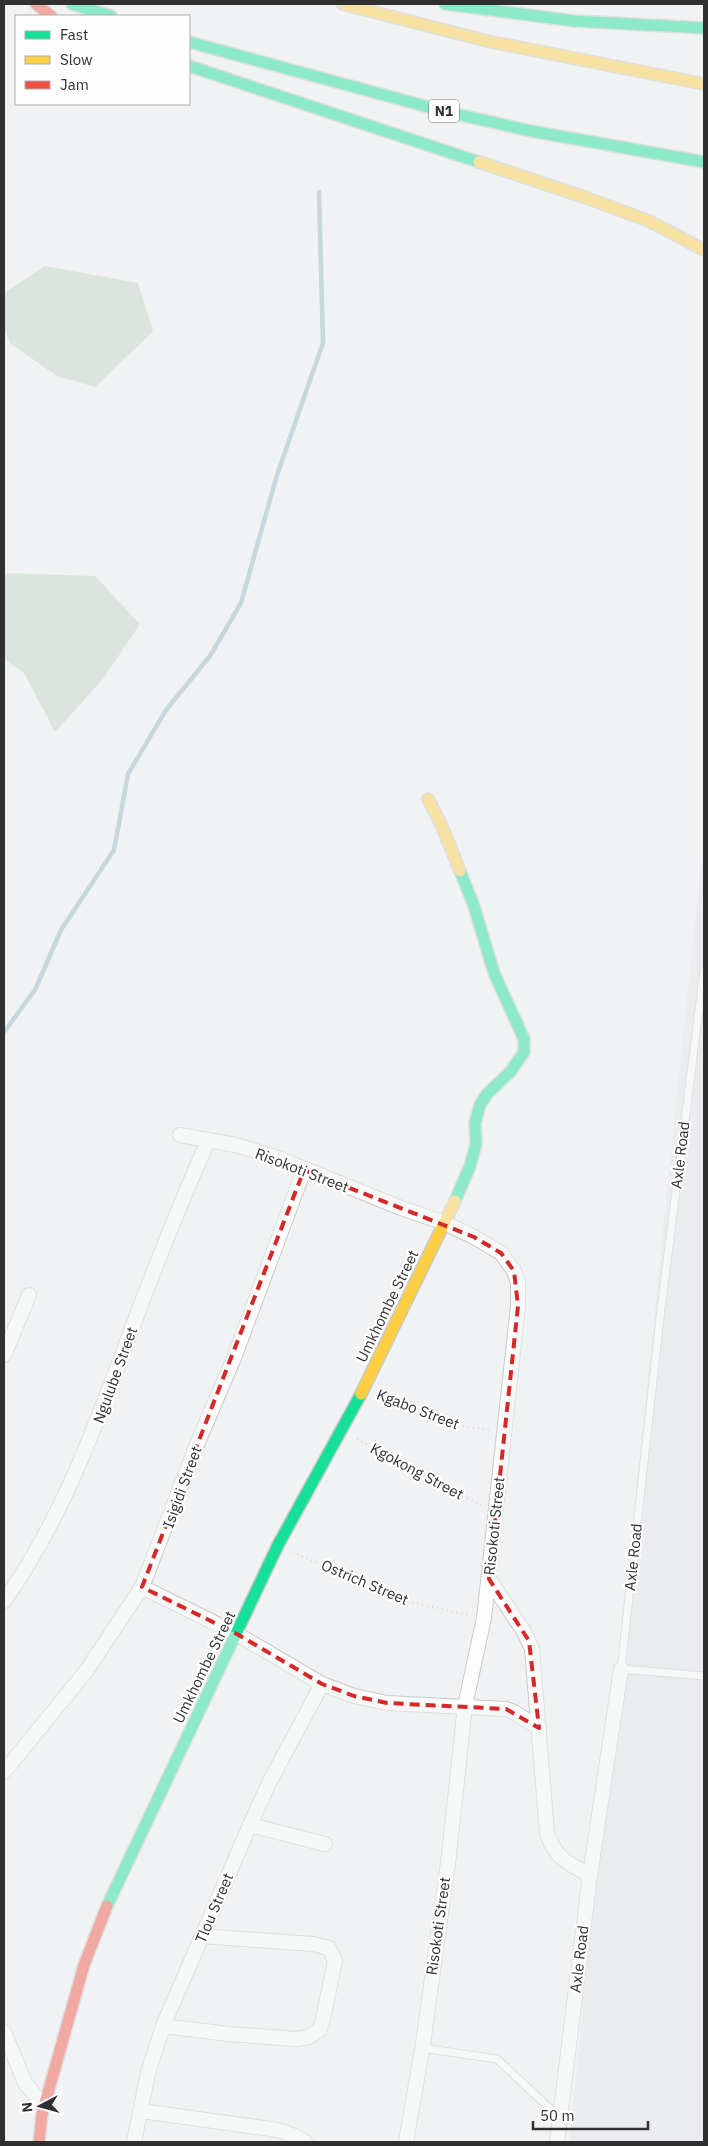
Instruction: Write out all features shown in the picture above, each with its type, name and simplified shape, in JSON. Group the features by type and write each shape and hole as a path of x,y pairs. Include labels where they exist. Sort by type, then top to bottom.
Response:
{"main road":[{"path":"36,4 51,15"},
{"path":"72,4 108,15"},
{"path":"343,4 487,41 704,84"},
{"path":"445,4 553,21 636,27 704,28"},
{"name":"N1","path":"190,42 228,54 482,120 531,131 704,162"},
{"path":"190,66 590,199 649,222 704,250"},
{"name":"Umkhombe Street","path":"39,2142 44,2106 84,1965 104,1914 278,1545 364,1388 445,1223 470,1166 476,1144 475,1123 480,1105 487,1094 511,1071 524,1052 524,1039 494,973 474,906 441,824 428,799"}],"street":[{"name":"Risokoti Street","path":"180,1135 236,1146 275,1157 401,1208 445,1223 502,1252 514,1271 518,1282 518,1306 484,1618 465,1706 449,1855 422,2048 406,2142"},
{"name":"Ngulube Street","path":"4,1601 25,1569 91,1439 170,1226 208,1140"},
{"name":"Isigidi Street","path":"4,1772 86,1670 142,1587 198,1442 234,1358 304,1170"},
{"path":"4,1355 29,1294"},
{"path":"488,1579 529,1640 534,1664 547,1833 551,1845 557,1855 567,1864 590,1876"},
{"path":"142,1587 237,1634 322,1684 354,1696 387,1703 506,1708 539,1728"},
{"name":"Axle Road","path":"556,2142 590,1876 621,1669"},
{"name":"Tlou Street","path":"134,2142 148,2073 163,2026 269,1784 322,1684"},
{"path":"250,1825 324,1844"},
{"path":"163,2026 295,2039 313,2035 322,2024 335,1961 329,1948 313,1944 201,1936"},
{"path":"4,2032 25,2083 44,2106"},
{"path":"141,2111 278,2130 305,2142"}],"lane":[{"name":"Axle Road","path":"621,1669 660,1309 704,972"},
{"path":"621,1669 704,1676"},
{"path":"422,2048 497,2058 560,2118"}],"path":[{"name":"Kgabo Street","path":"364,1388 456,1425 503,1432"},
{"name":"Kgokong Street","path":"340,1429 440,1485 496,1511"},
{"name":"Ostrich Street","path":"278,1545 404,1601 484,1618"}],"highlighted area":[{"path":"304,1170 474,1237 501,1253 514,1271 518,1306 489,1579 529,1641 539,1728 506,1709 387,1703 354,1696 322,1684 237,1634 142,1587"}],"shaded area":[{"path":"704,834 704,2142 569,2142"}],"green space":[{"path":"45,266 138,283 153,331 95,387 57,376 11,344 4,331 4,293"},
{"path":"4,573 95,576 140,624 103,679 55,732 24,673 4,659"}],"waterway":[{"path":"4,1032 35,990 61,930 114,850 128,774 166,710 210,656 241,603 277,475 323,343 319,192"}],"traffic: fast":[{"path":"72,4 108,15"},
{"path":"445,4 574,21 704,28"},
{"path":"190,42 443,111 531,131 704,162"},
{"path":"190,66 479,162"},
{"path":"455,1201 470,1166 476,1144 475,1123 480,1105 487,1094 511,1071 524,1052 524,1039 494,973 474,906 460,871"},
{"path":"107,1906 278,1545 361,1394"}],"traffic: slow":[{"path":"343,4 487,41 704,84"},
{"path":"479,162 649,221 704,250"},
{"path":"428,799 441,824 460,871"},
{"path":"361,1394 455,1201"}],"traffic: jam":[{"path":"36,4 50,15"},
{"path":"39,2142 42,2114 84,1965 107,1906"}]}
